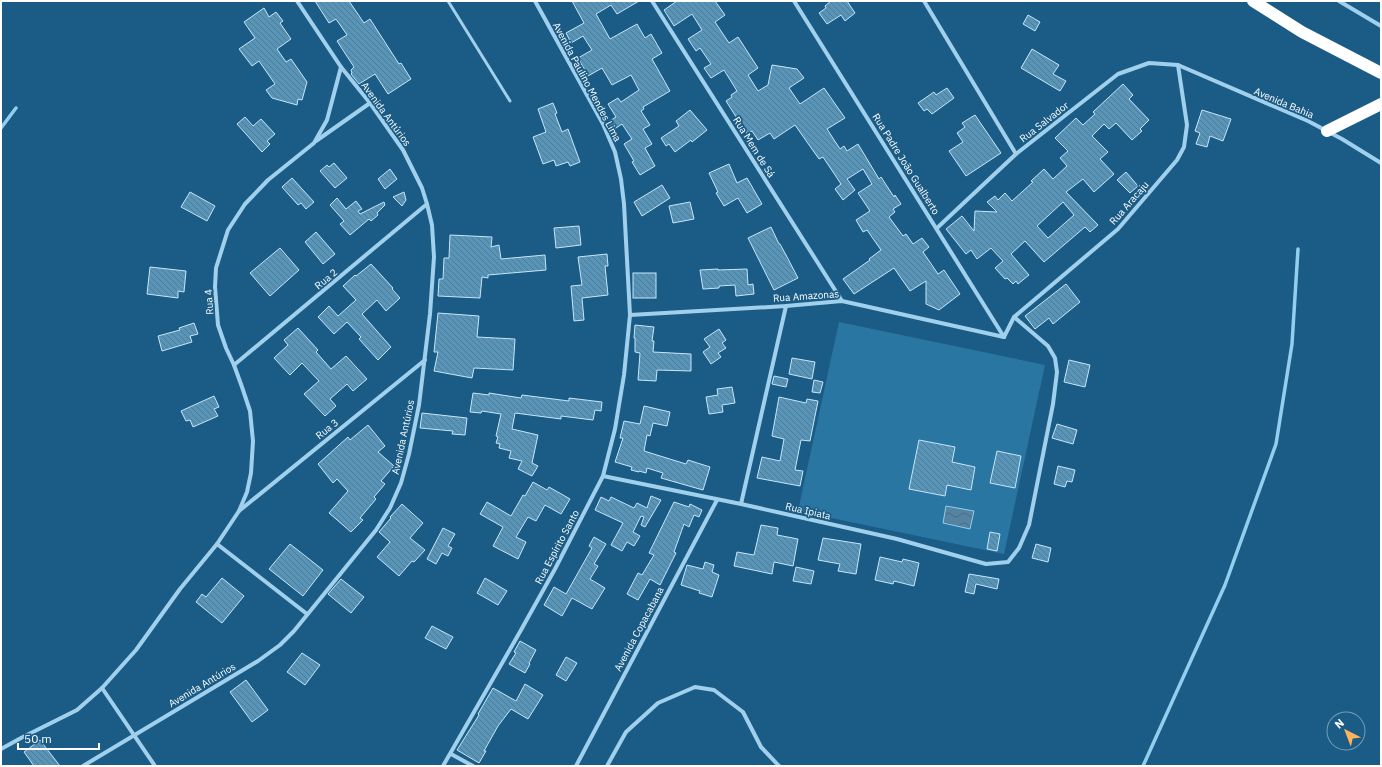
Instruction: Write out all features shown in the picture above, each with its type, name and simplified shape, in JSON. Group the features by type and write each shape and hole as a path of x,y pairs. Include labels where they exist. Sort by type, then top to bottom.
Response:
{"highway":[{"path":"1253,1 1302,32 1381,73"},
{"path":"1327,132 1381,104"}],"street":[{"name":"Avenida Antúrios","path":"83,766 258,661 280,645 376,530 390,508 401,483 409,454 419,405 434,257 432,225 422,188 403,150 370,103 341,67 297,1"},
{"name":"Avenida Paulino Mendes Lima","path":"535,1 603,124 614,152 621,179 624,204 630,315"},
{"name":"Rua Mem de Sá","path":"652,1 842,301"},
{"name":"Rua Padre João Gualberto","path":"794,1 1004,336"},
{"path":"924,1 1016,154"},
{"path":"1339,1 1381,26"},
{"name":"Rua Salvador","path":"937,228 1016,154 1118,74 1150,63 1178,65"},
{"name":"Avenida Bahia","path":"1178,65 1308,122 1381,163"},
{"name":"Rua Aracaju","path":"1004,336 1014,316 1118,229 1177,160 1184,147 1187,126 1178,65"},
{"name":"Rua 4","path":"314,143 327,120 341,67"},
{"name":"Rua 4","path":"247,492 251,474 253,441 250,411 218,325 215,287 216,268 222,248 228,230 245,204 268,180 314,143 370,103"},
{"name":"Rua 2","path":"234,365 427,204"},
{"name":"Rua Amazonas","path":"630,315 786,306 842,301 1004,336"},
{"path":"742,504 786,306"},
{"name":"Rua Espírito Santo","path":"443,766 548,582 603,476 615,429 624,375 630,315"},
{"name":"Rua Ipiata","path":"603,476 742,504 897,539 986,564 1008,562 1019,548 1030,525 1053,404 1057,372 1055,358 1048,346 1014,316"},
{"name":"Rua 3","path":"239,511 424,360"},
{"name":"Rua 3","path":"1,749 77,710 102,688 136,650 180,589 217,544 239,511 247,492"},
{"name":"Avenida Copacabana","path":"576,766 717,500"},
{"path":"217,544 307,614"},
{"path":"607,766 626,732 658,703 695,687 714,690 743,712 762,747 779,766"},
{"path":"102,688 155,766"},
{"path":"451,754 473,766"}],"lane":[{"path":"448,1 510,101"}],"shaded area":[{"path":"839,322 1045,365 1004,554 798,511"}],"water":[{"path":"946,506 974,511 970,529 943,523"}],"building":[{"path":"315,1 349,1 364,23 370,19 399,64 401,63 411,79 388,94 375,74 359,84 351,74 351,70 354,67 337,41 347,35 336,19 329,23"},
{"path":"572,1 639,1 617,14 611,5 596,14 610,39 637,24 645,38 651,34 662,53 652,59 670,91 643,107 644,109 641,111 650,125 643,129 652,144 645,148 655,166 640,175 624,144 632,139 622,124 613,130 608,122 616,117 608,104 618,98 621,102 639,90 631,75 612,85 602,68 588,76 578,58 592,50 583,36 571,43 566,33 584,23"},
{"path":"677,1 715,1 725,15 715,22 729,43 738,37 758,68 748,75 758,91 768,85 772,65 797,69 804,78 789,88 800,104 824,88 845,118 827,129 840,149 844,146 847,151 858,144 879,179 881,177 894,197 895,195 901,204 893,209 895,212 889,217 903,236 906,234 913,244 922,238 929,247 923,252 938,274 944,270 960,294 939,310 926,304 926,281 910,291 894,268 854,294 843,279 870,260 869,259 881,250 867,230 863,232 856,220 870,211 858,193 872,184 863,169 847,179 855,190 843,200 835,189 841,184 823,157 819,159 795,125 774,139 770,133 758,140 752,131 747,134 726,101 737,91 724,70 711,78 704,68 711,64 700,48 696,51 688,39 702,30 692,14 674,26 664,10"},
{"path":"831,1 847,1 855,13 845,21 841,15 827,24 819,13 826,8 825,6"},
{"path":"264,8 269,17 276,12 283,21 280,23 291,39 277,49 286,62 291,59 307,82 302,100 298,99 297,105 272,98 266,90 275,84 259,61 252,66 239,49 255,38 244,22"},
{"path":"1028,15 1040,22 1035,31 1023,24"},
{"path":"1032,49 1059,65 1053,74 1066,81 1060,91 1021,68"},
{"path":"1123,84 1133,95 1129,99 1149,120 1140,129 1142,131 1132,140 1116,123 1109,129 1104,124 1092,136 1108,152 1100,159 1114,174 1094,192 1083,179 1066,192 1098,225 1090,232 1085,227 1044,262 1025,241 1011,254 1029,275 1018,284 1016,281 1013,284 1007,278 1005,279 995,268 1003,261 991,248 977,259 971,250 966,254 946,229 962,216 974,231 975,211 997,212 987,202 995,196 998,200 1005,193 1012,201 1033,182 1031,181 1044,169 1053,179 1067,166 1060,158 1068,151 1055,138 1076,118 1083,125 1095,114 1093,112","holes":["1063,202 1074,215 1048,238 1037,226"]},
{"path":"947,88 954,98 932,114 927,109 924,111 918,103 934,92 936,95"},
{"path":"553,103 557,113 555,114 562,132 568,129 580,162 570,166 568,162 556,166 554,160 543,164 533,137 546,132 538,109"},
{"path":"690,110 707,130 692,142 691,140 675,152 669,144 666,146 661,138 679,126 676,121"},
{"path":"1202,110 1231,119 1223,141 1210,136 1207,147 1196,144 1200,133 1195,131"},
{"path":"975,115 1001,153 966,176 949,151 963,142 957,133 965,127 962,123"},
{"path":"245,117 253,126 261,119 275,134 267,141 270,144 262,152 237,124"},
{"path":"334,163 347,178 335,188 320,171 327,165 329,167"},
{"path":"729,164 737,183 747,178 762,204 747,213 738,198 724,206 716,193 718,192 709,173"},
{"path":"390,169 397,179 385,189 378,179"},
{"path":"1126,172 1138,186 1130,193 1117,180"},
{"path":"292,178 314,202 306,209 301,203 298,205 282,187"},
{"path":"662,185 670,198 642,216 634,202"},
{"path":"190,192 215,206 207,221 181,207"},
{"path":"404,192 406,200 402,206 393,197"},
{"path":"337,198 346,209 356,201 362,209 358,211 360,214 384,202 385,205 377,213 378,215 371,221 369,219 350,235 340,224 344,221 330,205"},
{"path":"690,202 694,219 673,223 669,206"},
{"path":"579,226 581,245 556,248 554,228"},
{"path":"771,227 798,278 774,290 748,238"},
{"path":"316,232 335,254 323,264 305,242"},
{"path":"450,235 492,237 491,247 499,245 501,259 545,255 546,270 488,275 488,278 482,277 480,298 438,296 439,279 443,279 444,258 449,258"},
{"path":"280,248 299,270 270,296 250,273"},
{"path":"607,254 608,266 605,266 608,295 582,298 584,320 574,321 571,286 582,285 578,257"},
{"path":"371,264 400,298 386,311 377,300 362,314 391,347 378,360 359,339 361,337 347,322 334,334 318,317 329,306 338,316 356,300 343,286 355,275 356,276"},
{"path":"150,267 186,271 184,292 178,291 178,298 147,294"},
{"path":"747,269 748,285 753,284 754,294 736,296 735,285 703,289 700,270"},
{"path":"633,273 656,273 656,298 633,298"},
{"path":"1066,284 1080,302 1053,324 1049,318 1035,329 1025,316"},
{"path":"438,313 479,316 477,337 515,339 513,370 474,368 472,378 434,371 438,352 434,352"},
{"path":"194,323 198,334 190,336 192,342 162,351 158,336 180,330 179,328"},
{"path":"635,325 654,327 652,341 654,341 653,352 691,354 691,371 657,370 656,381 638,380 640,353 635,352"},
{"path":"298,328 318,350 316,352 331,369 346,356 367,379 353,391 347,384 330,399 336,406 325,416 304,394 319,381 302,363 290,375 274,358 288,345 284,340"},
{"path":"719,329 726,340 722,343 726,348 718,353 721,357 711,364 703,352 710,347 704,339"},
{"path":"792,358 815,362 812,379 789,374"},
{"path":"1069,360 1090,365 1085,387 1064,382"},
{"path":"774,376 788,379 786,387 772,384"},
{"path":"814,380 823,382 820,393 812,392"},
{"path":"732,387 735,403 722,405 723,412 709,414 706,397 718,395 717,389"},
{"path":"473,393 489,395 489,393 521,398 522,395 569,401 569,398 602,402 601,411 595,410 593,420 561,416 561,419 515,413 512,429 538,435 532,463 538,466 532,476 518,469 522,461 509,458 511,451 499,448 500,444 496,443 501,414 482,411 481,413 470,412"},
{"path":"214,396 219,407 214,409 218,416 193,427 190,420 186,421 181,411"},
{"path":"779,397 806,403 807,399 818,401 810,441 801,440 795,470 803,471 800,486 757,478 762,457 780,461 784,439 772,436"},
{"path":"644,406 670,412 667,426 653,423 650,436 647,435 644,451 686,464 688,460 710,467 703,490 661,478 663,473 647,468 646,473 639,472 631,470 632,467 615,462 623,438 620,438 624,421 640,424"},
{"path":"422,413 467,418 465,435 452,434 453,431 420,428"},
{"path":"1057,424 1077,430 1073,444 1052,438"},
{"path":"368,425 385,446 378,452 394,466 381,481 385,484 374,497 376,499 360,518 363,520 351,532 329,513 348,491 337,479 333,483 318,464 348,437 350,440"},
{"path":"919,440 955,447 952,462 975,467 971,490 947,485 945,496 909,489"},
{"path":"997,451 1021,456 1015,488 990,483"},
{"path":"1058,466 1075,470 1072,482 1067,481 1065,487 1054,484"},
{"path":"533,482 547,490 549,487 570,499 561,514 545,505 536,521 528,517 516,537 526,542 518,559 493,546 503,527 480,514 487,502 511,516 523,495 525,496"},
{"path":"651,496 661,500 645,527 641,525 644,517 641,516 633,532 640,536 634,546 627,542 622,551 611,545 623,523 595,510 601,497 609,501 611,497 634,508 637,503 647,508"},
{"path":"674,502 689,507 690,504 702,510 699,517 694,515 689,527 684,524 674,552 676,553 660,585 650,579 638,600 627,594 638,573 642,575 654,555 649,553"},
{"path":"402,504 423,523 410,538 425,550 414,562 412,561 399,576 377,557 390,542 379,532"},
{"path":"761,525 778,528 777,535 798,539 793,566 774,562 772,574 734,566 737,552 754,555"},
{"path":"443,528 455,534 448,546 452,548 448,556 442,553 436,564 427,559"},
{"path":"990,532 1000,534 997,551 987,549"},
{"path":"594,537 606,544 594,564 598,566 590,579 605,588 592,609 572,598 562,616 544,605 554,587 566,594 592,548 589,546"},
{"path":"823,538 861,544 856,574 838,571 840,564 818,560"},
{"path":"290,544 323,570 303,596 269,569"},
{"path":"1036,544 1051,548 1048,562 1032,558"},
{"path":"880,557 902,562 903,559 919,563 914,586 894,581 893,584 875,580"},
{"path":"705,562 714,565 712,572 719,575 712,597 699,593 700,591 681,585 687,565 703,569"},
{"path":"796,567 814,571 811,584 793,581"},
{"path":"969,574 999,579 997,589 976,584 974,594 965,592"},
{"path":"222,578 244,596 222,623 196,602 202,594 206,597"},
{"path":"485,578 507,591 498,605 477,593"},
{"path":"341,579 364,597 351,613 328,594"},
{"path":"432,626 453,637 446,649 425,638"},
{"path":"520,641 536,650 525,673 509,664 516,653 514,652"},
{"path":"302,653 320,665 305,685 287,672"},
{"path":"566,657 577,663 566,681 556,675"},
{"path":"246,680 268,710 252,722 230,692"},
{"path":"525,684 543,695 528,719 511,709 498,726 479,763 457,750 479,715 478,714 493,688 516,701"},
{"path":"40,740 60,766 34,766 24,752"}],"waterway":[{"path":"1,128 16,108"},
{"path":"1143,766 1225,585 1276,444 1292,344 1298,249"}]}
